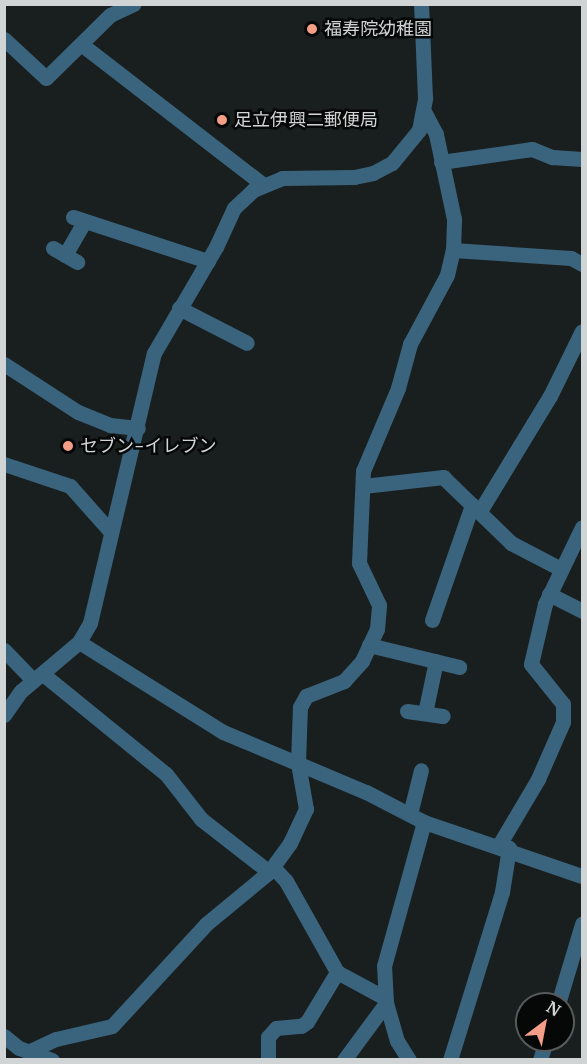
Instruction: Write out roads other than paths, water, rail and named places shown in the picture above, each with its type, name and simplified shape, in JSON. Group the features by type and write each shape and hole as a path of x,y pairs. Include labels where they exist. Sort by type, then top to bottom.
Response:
{"street":[{"path":"4,39 46,78 110,15 134,4"},
{"path":"4,715 38,677 79,642 96,604 110,531 138,428 154,353 208,261 234,208 262,184 282,178 354,177 373,173 392,163 409,145 425,113 421,4"},
{"path":"81,45 262,184"},
{"path":"23,1052 56,1039 112,1026 206,924 271,869 290,843 306,809 298,763 300,707 306,696 344,681 369,645 377,629 379,605 359,563 363,471 398,387 411,344 447,275 453,250 453,219 434,127 425,113"},
{"path":"441,162 532,149 552,157 582,159"},
{"path":"65,255 79,219 208,261"},
{"path":"453,250 571,258 582,264"},
{"path":"179,308 247,343"},
{"path":"432,620 476,508 550,396 582,331"},
{"path":"4,364 78,412 110,424 138,428"},
{"path":"4,464 70,486 110,531"},
{"path":"363,486 443,477 511,543 561,569"},
{"path":"450,1059 502,892 504,846 538,779 563,722 563,704 531,664 549,594 582,527"},
{"path":"549,594 582,611"},
{"path":"79,642 223,732 298,763 424,822 504,846 582,876"},
{"path":"369,645 459,667"},
{"path":"4,650 166,774 201,819 286,881 337,972 386,1001"},
{"path":"425,713 436,661"},
{"path":"407,711 443,716"},
{"path":"410,814 421,770"},
{"path":"409,1059 397,1041 386,1001 384,966 424,822"},
{"path":"562,992 582,924"},
{"path":"268,1059 268,1037 276,1028 300,1026 307,1022 337,972"},
{"path":"344,1059 386,1001"},
{"path":"4,1035 23,1052 52,1059"}],"place":[{"name":"福寿院幼稚園","path":"312,29"},
{"name":"足立伊興二郵便局","path":"222,120"},
{"name":"セブン-イレブン","path":"68,446"}]}
